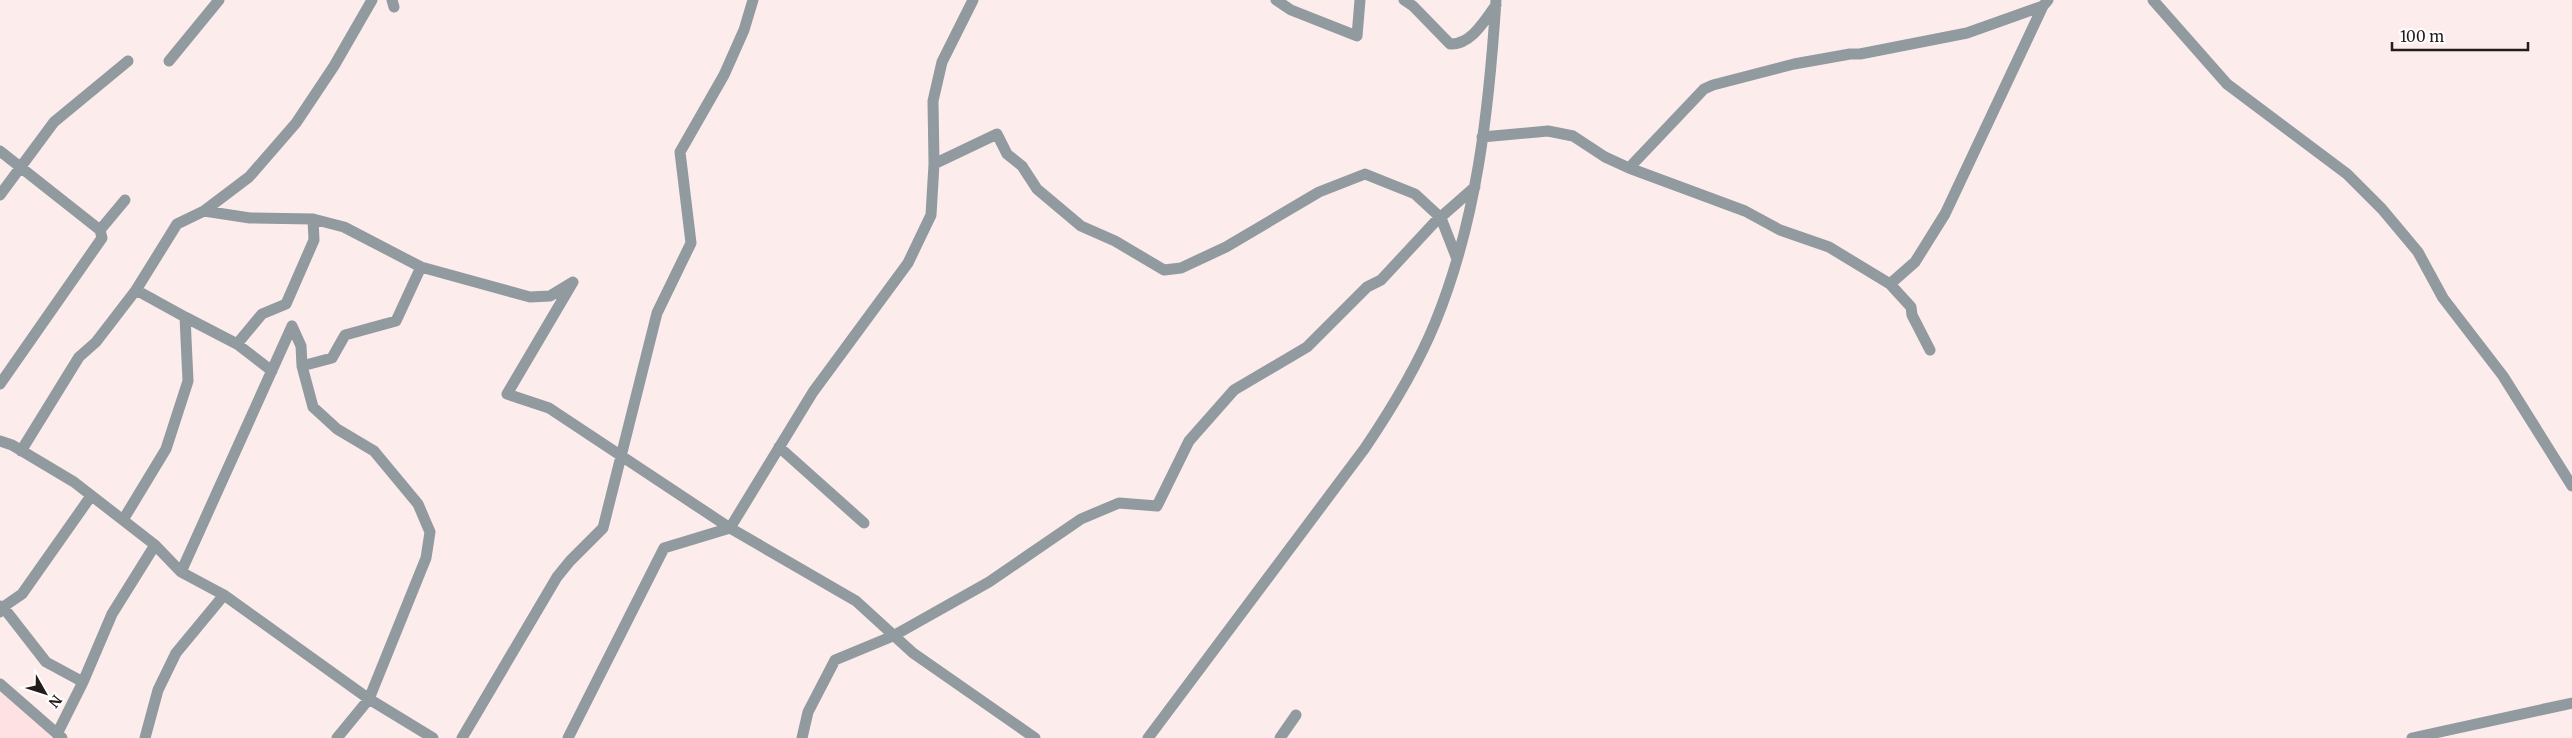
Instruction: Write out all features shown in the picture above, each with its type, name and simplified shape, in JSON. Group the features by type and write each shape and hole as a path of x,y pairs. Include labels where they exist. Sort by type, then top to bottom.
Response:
{"street":[{"path":"169,61 219,0"},
{"path":"21,451 79,357 96,342 136,290 177,224 204,211 249,177 296,123 334,66 372,0"},
{"path":"462,738 558,577 570,560 603,528 657,313 691,243 680,152 724,75 744,30 753,0"},
{"path":"568,738 664,548 730,528 779,447 843,348 908,263 931,216 934,164 933,101 942,62 973,0"},
{"path":"1276,0 1300,13 1357,36 1360,0"},
{"path":"1404,0 1413,6 1450,44 1458,44 1475,33 1496,2"},
{"path":"2153,0 2227,84 2348,174 2382,209 2418,252 2443,298 2503,376 2572,486"},
{"path":"1148,738 1365,448 1392,408 1435,323 1457,258 1475,187 1492,68 1496,2"},
{"path":"1629,168 1704,89 1713,85 1794,64 1860,54 1967,32 2046,3"},
{"path":"1890,284 1915,262 1946,214 2046,3"},
{"path":"0,195 54,122 128,61"},
{"path":"1482,137 1548,131 1573,136 1605,157 1629,168 1745,211 1780,230 1829,247 1890,284 1911,307 1912,315 1930,350"},
{"path":"934,164 997,134 1007,154 1022,166 1037,189 1082,226 1114,241 1164,270 1181,268 1226,247 1319,192 1365,174 1415,194 1440,218 1457,258"},
{"path":"0,151 100,230 102,238 0,384"},
{"path":"802,738 808,712 835,660 893,636 989,582 1081,519 1119,503 1156,506 1189,441 1234,390 1307,346 1367,287 1381,280 1440,218 1475,187"},
{"path":"100,230 125,200"},
{"path":"204,211 250,218 313,219 344,227 421,267 530,297 550,296 573,282 507,394 549,408 730,528 856,601 912,653 1035,738"},
{"path":"237,344 262,314 286,304 314,240 313,219"},
{"path":"302,366 332,358 345,335 396,321 421,267"},
{"path":"136,290 237,344 272,371"},
{"path":"123,520 166,449 188,381 185,317"},
{"path":"180,572 292,326 301,346 302,366 313,407 336,429 374,451 418,504 430,532 426,558 368,698 337,738"},
{"path":"2,444 21,451 74,482 155,545 180,572 224,595 368,698 433,738"},
{"path":"779,447 864,523"},
{"path":"83,682 46,662 1,608 22,594 91,496"},
{"path":"0,684 60,736 112,614 155,545"},
{"path":"145,738 158,690 176,653 224,595"},
{"path":"2412,738 2572,704"},
{"path":"1280,738 1296,715"}],"shaded area":[{"path":"0,692 56,738 0,738"}]}
